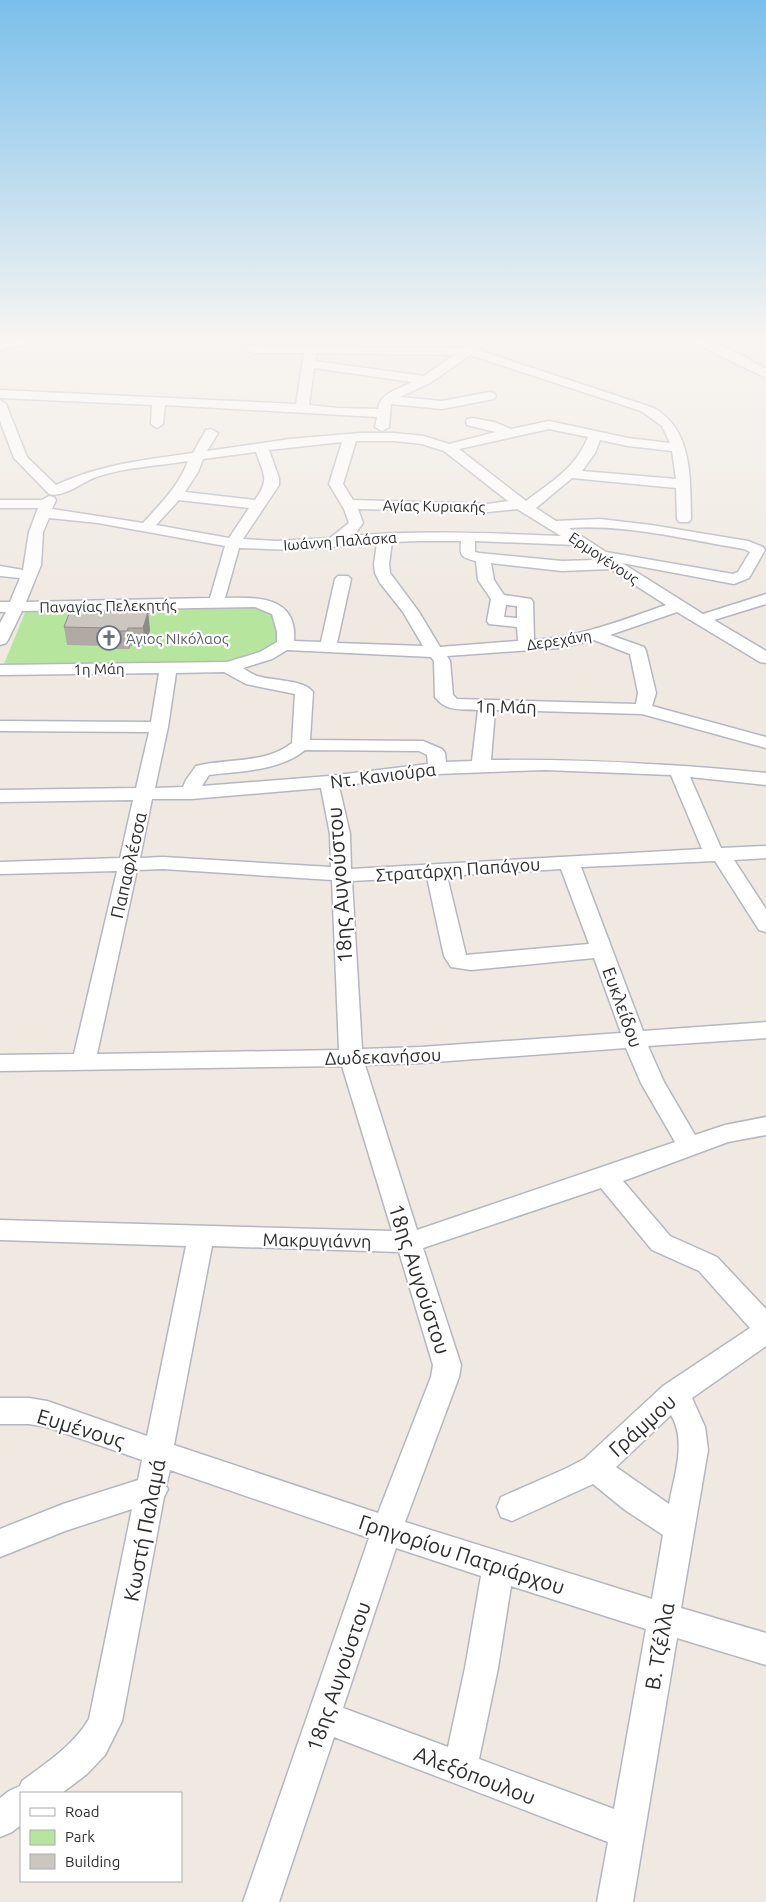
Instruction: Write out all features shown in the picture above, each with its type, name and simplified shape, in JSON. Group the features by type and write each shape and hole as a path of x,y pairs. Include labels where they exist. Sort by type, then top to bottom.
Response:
{"street":[{"path":"6,428 13,453 25,463 48,503"},
{"path":"305,442 318,428"},
{"path":"381,437 382,428"},
{"path":"498,428 509,433"},
{"path":"0,640 8,607 29,575 34,560 36,532 48,503 90,475 112,468 261,447 350,438 381,437 409,439 449,448 535,428"},
{"path":"562,428 636,443 677,448"},
{"path":"669,428 677,448 684,520"},
{"path":"147,526 176,495 192,472 197,456 212,432"},
{"path":"523,506 570,474 582,462 595,435"},
{"path":"335,542 338,536 356,525 353,513 338,490 336,483 345,460 350,438"},
{"path":"261,447 273,483 234,544 216,603 251,602 274,608 280,614 286,637 283,646"},
{"name":"Ερμογένους","path":"449,448 523,506 608,559 678,606 766,658"},
{"path":"570,474 682,484"},
{"path":"176,495 259,505"},
{"name":"Ιωάννη Παλάσκα","path":"0,504 48,503 74,515 147,526 234,544 285,546 386,537 579,541"},
{"name":"Αγίας Κυριακής","path":"348,504 488,508 523,506"},
{"path":"468,538 468,554 482,558 562,566 608,559 727,578 744,575 758,552 756,548 630,527 578,524 555,525"},
{"path":"608,559 630,527"},
{"path":"386,537 381,562 384,579 411,611 426,642 436,652"},
{"path":"482,558 488,584 499,599 494,621 525,623"},
{"path":"0,571 29,575"},
{"path":"740,577 766,594"},
{"path":"328,648 331,626 343,579"},
{"path":"499,599 526,602 527,646"},
{"path":"702,619 766,599"},
{"name":"Παναγίας Πελεκητής","path":"8,607 216,603"},
{"name":"Δερεχάνη","path":"436,652 559,643 594,635 678,606"},
{"path":"594,635 638,651 647,693 643,709"},
{"name":"1η Μάη","path":"0,670 227,667 254,659 283,646 436,652 442,661 444,695 447,701 459,705 643,709 766,744"},
{"path":"227,667 252,680 299,689 304,692 301,745"},
{"name":"Παπαφλέσσα","path":"84,1061 159,727 168,668"},
{"path":"481,766 487,706"},
{"path":"0,726 159,727"},
{"path":"191,793 195,780 203,770 264,762 292,752 301,745 423,746 436,753 437,768"},
{"name":"Ντ. Κανιούρα","path":"0,796 191,793 329,782 437,768 481,766 545,765 678,770 766,779"},
{"path":"678,770 718,855 766,925"},
{"name":"18ης Αυγούστου","path":"261,1902 387,1530 445,1377 446,1365 351,1058 347,1008 343,875 338,821 329,782"},
{"name":"Στρατάρχη Παπάγου","path":"0,868 181,863 343,875 766,852"},
{"name":"Ευκλείδου","path":"569,862 635,1040 653,1083 690,1147"},
{"path":"436,870 456,958 459,962 471,963 602,950"},
{"name":"Δωδεκανήσου","path":"0,1063 351,1058 422,1055 766,1030"},
{"name":"Μακρυγιάννη","path":"0,1230 407,1242 606,1177 736,1131 766,1126"},
{"path":"606,1177 661,1243 708,1264 766,1327"},
{"name":"Κωστή Παλαμά","path":"35,1792 79,1758 96,1741 101,1733 108,1711 201,1237"},
{"name":"Γράμμου","path":"512,1507 577,1478 594,1468 673,1395 766,1331"},
{"name":"Β. Τζέλλα","path":"615,1902 693,1450 693,1433 687,1414 673,1395"},
{"name":"Ευμένους","path":"0,1411 29,1411 47,1414 160,1453"},
{"name":"Γρηγορίου Πατριάρχου","path":"160,1453 498,1566 663,1619 766,1649"},
{"path":"594,1468 636,1500 679,1528"},
{"path":"0,1543 63,1518 153,1489"},
{"path":"460,1770 478,1692 498,1566"},
{"name":"Αλεξόπουλου","path":"324,1717 627,1832"},
{"path":"0,1820 20,1804"}],"green space":[{"path":"252,606 273,612 280,637 273,645 256,653 221,662 4,664 26,610"}],"building":[{"path":"114,609 133,609 132,612 148,612 143,628 128,628 127,631 106,631 107,628 64,627 70,611 113,612"}],"place":[{"name":"Άγιος ΝΙκόλαος","path":"109,638"}]}
